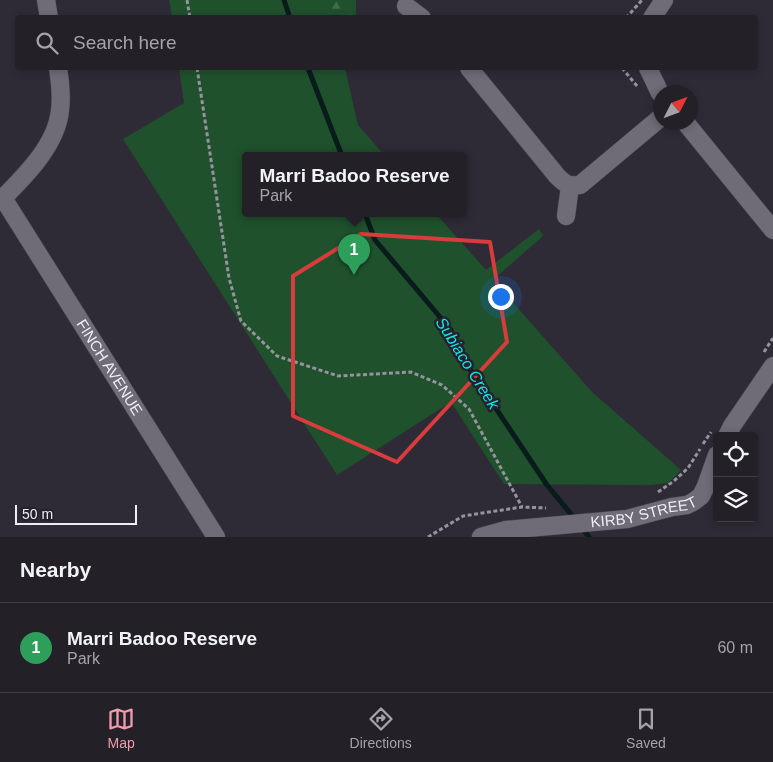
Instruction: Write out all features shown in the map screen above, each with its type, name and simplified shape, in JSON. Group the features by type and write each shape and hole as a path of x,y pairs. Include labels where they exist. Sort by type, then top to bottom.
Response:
{"street":[{"path":"46,0 48,15"},
{"path":"654,15 664,0"},
{"path":"406,6 418,15"},
{"path":"2,200 47,147 56,127 61,95 58,70"},
{"path":"471,70 557,176 570,186 580,185 653,124"},
{"path":"649,70 656,85"},
{"path":"692,130 773,230"},
{"path":"566,216 570,186"},
{"name":"FINCH AVENUE","path":"2,200 216,537"},
{"path":"721,431 732,426 767,361"},
{"name":"KIRBY STREET","path":"481,537 506,530 627,519 686,505 694,502 700,496 713,466"}],"path":[{"path":"187,0 190,15"},
{"path":"629,15 642,0"},
{"path":"197,70 229,278 241,321 277,356 338,376 411,372 442,385 469,409 522,507"},
{"path":"767,361 773,338"},
{"name":"KIRBY STREET","path":"650,495 674,481 721,431"},
{"path":"428,537 463,516 522,507 552,508"}],"highlighted area":[{"path":"361,234 490,242 507,342 397,462 293,416 293,276"}],"green space":[{"path":"169,0 329,0 333,15 172,15"},
{"path":"231,0 356,0 356,15 236,15"},
{"path":"179,70 345,70 358,125 382,152 242,152 242,217 439,217 486,270 539,229 543,236 493,280 592,392 681,470 668,483 650,485 504,484 451,402 337,475 123,139 184,103"}],"waterway":[{"name":"Subiaco Creek","path":"284,0 289,15"},
{"name":"Subiaco Creek","path":"309,70 340,152"},
{"name":"Subiaco Creek","path":"366,217 375,240 451,330 459,353 547,485 575,519"},
{"name":"Subiaco Creek","path":"582,528 589,537"}],"place":[{"name":"Marri Badoo Reserve","path":"354,275"}]}
